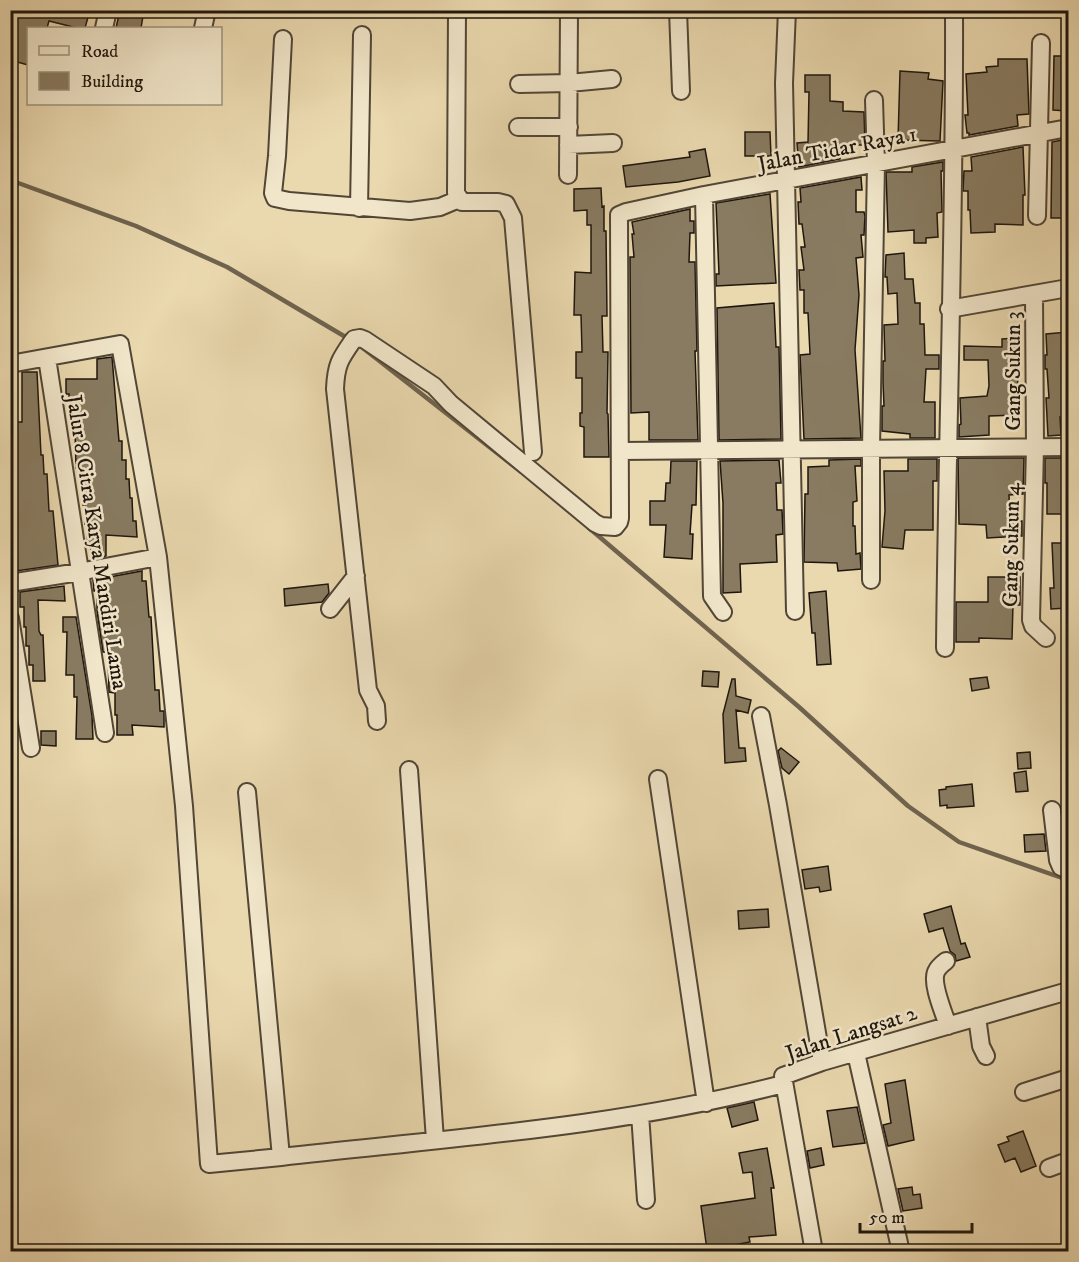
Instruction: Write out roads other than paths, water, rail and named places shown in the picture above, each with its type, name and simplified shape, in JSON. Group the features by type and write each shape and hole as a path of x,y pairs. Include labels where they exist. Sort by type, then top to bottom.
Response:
{"street":[{"path":"104,27 108,10"},
{"path":"203,27 207,10"},
{"path":"457,10 455,185 462,202 506,204 513,218 533,452"},
{"path":"568,175 569,10"},
{"path":"678,10 681,91"},
{"path":"787,10 784,83 788,181 795,611"},
{"path":"945,648 954,149 954,10"},
{"path":"359,208 362,35"},
{"path":"283,39 273,193 275,198 397,211 446,206 459,199"},
{"path":"1037,216 1041,43"},
{"path":"519,84 612,79"},
{"path":"871,580 876,164 874,100"},
{"path":"518,127 569,127"},
{"name":"Jalan Tidar Raya 1","path":"620,451 618,219 622,213 704,195 1068,128"},
{"path":"568,145 613,143"},
{"path":"704,195 712,596 723,612"},
{"path":"950,309 1068,288"},
{"name":"Gang Sukun 3","path":"1034,294 1035,447"},
{"path":"377,721 376,706 368,690 335,389 336,370 349,346 360,338 434,387 460,411 601,526 615,527 619,522 620,451 1068,447"},
{"path":"10,364 120,344 158,557 184,806 209,1164 576,1124 706,1102 783,1084"},
{"name":"Jalur 8 Citra Karya Mandiri Lama","path":"47,358 105,733"},
{"name":"Gang Sukun 4","path":"1035,447 1031,620 1033,626 1046,638"},
{"path":"10,583 158,557"},
{"path":"330,609 356,576"},
{"path":"10,618 31,748"},
{"path":"761,716 822,1062"},
{"path":"409,770 435,1140"},
{"path":"658,779 706,1102"},
{"path":"248,792 281,1157"},
{"path":"1052,810 1058,860 1061,867 1068,870"},
{"path":"946,961 936,972 935,983 948,1026"},
{"name":"Jalan Langsat 2","path":"814,1251 783,1076 822,1062 1068,991"},
{"path":"977,1017 981,1046 986,1056"},
{"path":"856,1053 901,1251"},
{"path":"1024,1092 1068,1077"},
{"path":"640,1114 646,1200"},
{"path":"1049,1168 1068,1161"}],"waterway":[{"path":"10,180 136,226 227,267 349,339"},
{"path":"359,345 520,471"},
{"path":"589,528 799,707 908,806 959,842 1068,880"}]}
